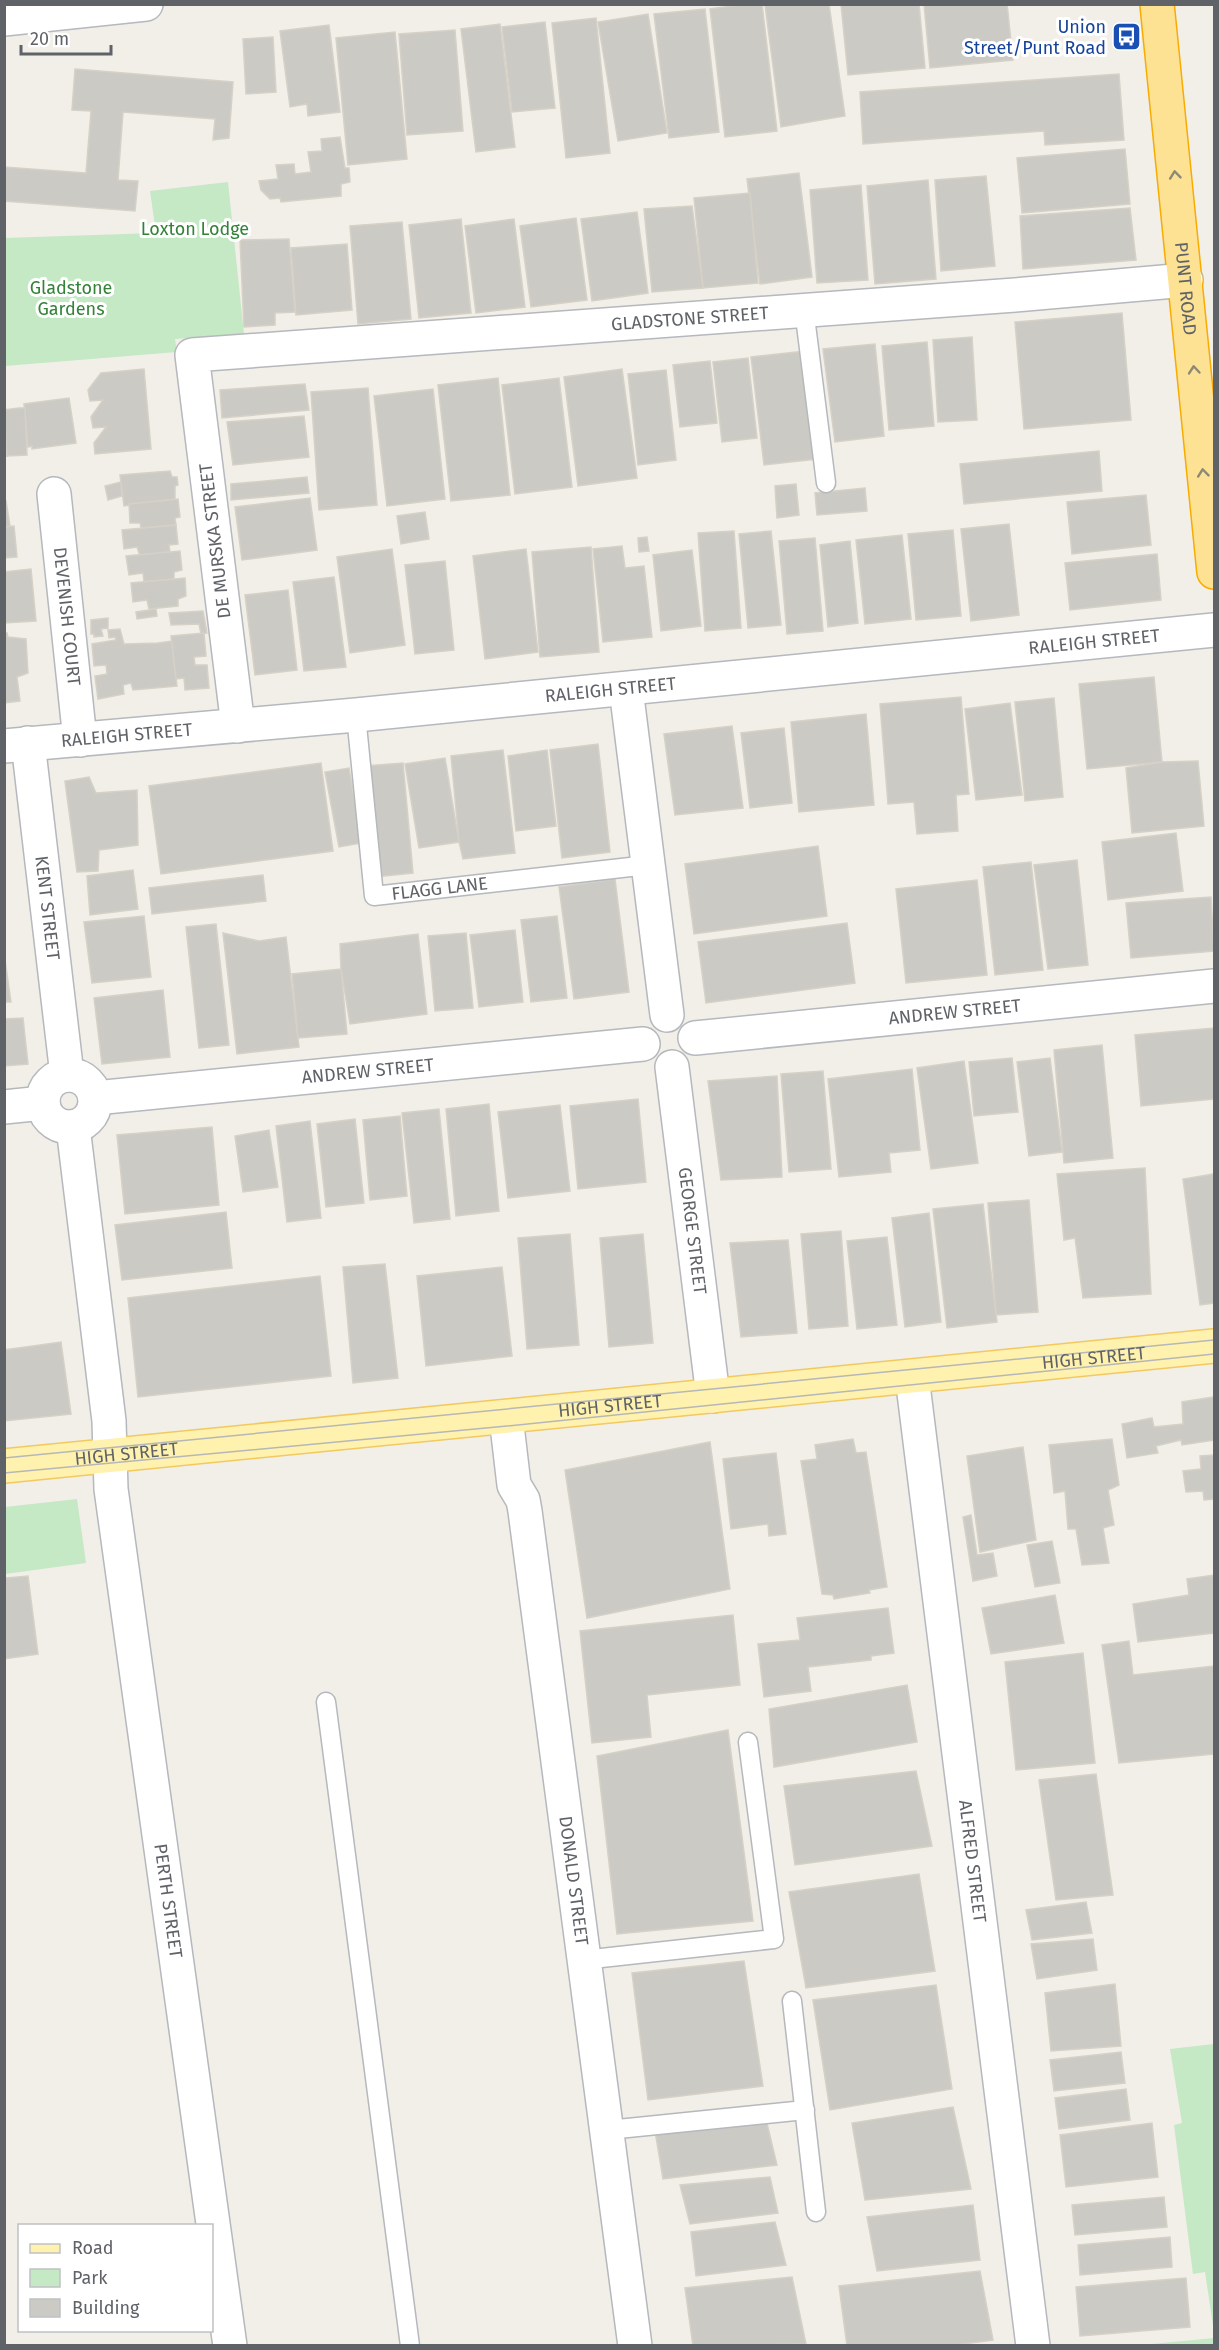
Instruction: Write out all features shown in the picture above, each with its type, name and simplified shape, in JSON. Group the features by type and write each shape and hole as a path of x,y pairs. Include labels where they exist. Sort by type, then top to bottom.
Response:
{"highway":[{"name":"PUNT ROAD","path":"1157,4 1186,280 1201,453 1215,572"}],"main road":[{"name":"HIGH STREET","path":"4,1466 1215,1346"}],"street":[{"path":"4,19 146,4"},
{"name":"GLADSTONE STREET","path":"192,355 1186,280"},
{"name":"DE MURSKA STREET","path":"192,355 238,726"},
{"name":"DEVENISH COURT","path":"54,494 80,740"},
{"name":"RALEIGH STREET","path":"16,745 356,715 1215,630"},
{"path":"626,689 667,1015"},
{"name":"KENT STREET","path":"16,745 67,1075"},
{"name":"ANDREW STREET","path":"695,1038 1215,986"},
{"path":"667,1015 683,1019 693,1031 695,1038 695,1046 687,1060 672,1067 664,1067 649,1059 643,1044 643,1035 652,1021 667,1015"},
{"name":"ANDREW STREET","path":"95,1098 643,1044"},
{"name":"GEORGE STREET","path":"672,1067 713,1396"},
{"path":"67,1075 82,1078 88,1083 95,1098 90,1117 82,1124 64,1127 49,1119 43,1103 43,1095 52,1081 67,1075"},
{"path":"4,1107 43,1103"},
{"path":"73,1126 109,1421 110,1456"},
{"name":"ALFRED STREET","path":"912,1377 1033,2346"},
{"name":"DONALD STREET","path":"506,1417 514,1485 523,1500 525,1511 635,2346"},
{"name":"PERTH STREET","path":"110,1456 114,1507 230,2346"}],"lane":[{"path":"804,309 826,483"},
{"name":"FLAGG LANE","path":"356,715 374,896 648,865"},
{"path":"326,1702 410,2346"},
{"path":"583,1960 774,1939 748,1742"},
{"path":"792,2001 816,2212"},
{"path":"608,2130 805,2110"}],"green space":[{"name":"Gladstone Gardens","path":"228,182 244,334 175,339 177,352 5,366 4,238 156,233 150,191"},
{"path":"77,1499 86,1563 5,1574 5,1507"},
{"path":"1214,2044 1214,2332 1205,2272 1193,2274 1174,2125 1182,2123 1170,2049"},
{"path":"1214,2338 1214,2345 1142,2345"}],"building":[{"path":"762,4 777,131 725,137 710,9"},
{"path":"829,4 845,116 781,127 765,5"},
{"path":"841,4 919,4 925,68 848,75"},
{"path":"924,4 1007,4 1013,60 930,68"},
{"path":"705,9 719,132 669,138 654,14"},
{"path":"648,14 667,133 618,141 598,22"},
{"path":"596,18 610,153 566,158 552,23"},
{"path":"545,22 555,108 512,112 502,27"},
{"path":"500,24 515,147 476,152 461,29"},
{"path":"329,25 340,112 308,116 307,104 290,107 280,31"},
{"path":"455,30 463,131 407,135 399,34"},
{"path":"395,32 407,159 348,165 336,38"},
{"path":"273,37 276,92 246,94 243,39"},
{"path":"75,69 233,82 229,138 213,140 215,119 123,112 118,180 138,181 135,211 4,201 4,167 86,173 91,111 72,110"},
{"path":"1119,74 1124,140 1045,145 1044,131 863,144 860,92"},
{"path":"340,137 345,168 349,168 350,182 341,184 341,196 281,202 280,198 270,199 261,190 259,181 278,179 276,165 294,164 295,174 311,172 308,152 322,151 321,139"},
{"path":"1125,149 1130,204 1022,213 1017,158"},
{"path":"799,173 812,277 760,284 747,179"},
{"path":"986,176 995,266 941,271 935,180"},
{"path":"928,180 936,279 875,284 867,186"},
{"path":"861,185 868,280 817,283 810,190"},
{"path":"750,193 758,283 703,288 694,198"},
{"path":"692,206 703,288 652,292 644,209"},
{"path":"1130,208 1136,260 1023,269 1020,216"},
{"path":"637,212 648,293 592,301 581,219"},
{"path":"576,218 587,300 531,307 520,226"},
{"path":"461,219 471,313 419,318 409,225"},
{"path":"514,219 525,307 476,313 465,226"},
{"path":"402,222 411,319 358,324 350,226"},
{"path":"289,239 295,312 275,313 275,325 244,327 240,240"},
{"path":"347,244 352,310 296,315 291,248"},
{"path":"1122,313 1131,420 1024,429 1015,322"},
{"path":"972,337 977,420 938,422 933,340"},
{"path":"927,342 934,426 889,430 882,346"},
{"path":"875,344 884,436 835,442 823,349"},
{"path":"805,351 817,459 764,465 751,357"},
{"path":"748,358 757,438 722,442 713,362"},
{"path":"710,361 717,423 680,427 673,365"},
{"path":"144,369 151,449 95,454 94,443 106,427 93,428 91,417 103,400 90,401 88,390 101,373"},
{"path":"622,369 637,478 578,486 564,377"},
{"path":"666,370 676,460 638,465 628,374"},
{"path":"498,378 510,495 451,501 438,385"},
{"path":"559,378 572,487 515,494 502,385"},
{"path":"305,384 309,410 222,418 220,390"},
{"path":"368,388 377,505 319,510 311,392"},
{"path":"433,389 445,499 387,506 374,396"},
{"path":"69,398 76,443 32,449 32,446 28,447 24,404"},
{"path":"25,408 27,455 7,456 4,410"},
{"path":"304,416 309,457 233,465 227,422"},
{"path":"4,428 7,456 4,456"},
{"path":"1099,451 1102,491 964,504 960,464"},
{"path":"170,471 172,477 177,477 175,499 124,506 120,475"},
{"path":"307,477 309,493 231,500 231,484"},
{"path":"121,482 122,496 108,500 105,486"},
{"path":"796,484 799,515 777,518 775,486"},
{"path":"865,488 867,511 817,515 815,493"},
{"path":"1146,495 1151,545 1072,554 1067,502"},
{"path":"310,498 317,550 242,560 235,507"},
{"path":"178,499 180,517 175,518 176,525 141,528 140,523 130,523 129,504"},
{"path":"4,501 6,501 10,526 4,527"},
{"path":"425,512 429,539 401,544 397,516"},
{"path":"1009,524 1019,615 971,621 961,529"},
{"path":"176,525 178,544 169,545 170,552 140,556 137,547 124,549 122,530"},
{"path":"14,526 17,557 4,558 4,527"},
{"path":"953,530 961,616 916,620 908,534"},
{"path":"734,531 741,628 705,631 698,533"},
{"path":"771,531 781,625 748,628 739,534"},
{"path":"902,535 911,619 865,624 856,540"},
{"path":"647,537 649,551 639,552 638,538"},
{"path":"815,538 823,631 787,634 779,541"},
{"path":"850,541 858,623 828,627 820,545"},
{"path":"622,546 625,568 644,566 652,637 603,642 593,549"},
{"path":"591,547 599,652 540,657 532,552"},
{"path":"392,549 405,645 350,653 337,557"},
{"path":"526,549 538,652 485,659 473,556"},
{"path":"692,550 701,626 661,631 653,555"},
{"path":"180,551 182,570 174,572 174,579 144,582 143,573 129,575 126,556"},
{"path":"1157,554 1161,600 1070,610 1065,563"},
{"path":"445,561 454,650 415,654 405,565"},
{"path":"31,569 36,621 4,623 4,572"},
{"path":"334,577 346,667 304,671 293,582"},
{"path":"185,578 186,596 178,599 178,606 149,609 147,600 133,602 131,583"},
{"path":"288,590 297,670 255,675 245,595"},
{"path":"156,609 157,616 137,619 136,612"},
{"path":"203,611 207,633 201,634 199,624 171,625 169,613"},
{"path":"108,618 108,628 101,629 103,636 94,637 94,634 91,634 91,620"},
{"path":"120,629 124,644 172,641 177,686 133,690 131,683 123,685 124,694 98,699 95,676 107,674 106,665 94,666 92,644 116,640 115,637 109,638 108,630"},
{"path":"4,633 7,633 8,637 26,639 28,673 17,677 20,701 4,703"},
{"path":"204,633 206,656 194,657 195,665 207,665 209,688 185,690 184,678 176,679 171,636"},
{"path":"1154,677 1162,762 1087,769 1079,684"},
{"path":"961,697 969,794 956,795 958,831 917,834 914,802 888,804 880,704"},
{"path":"1054,698 1063,797 1025,801 1015,702"},
{"path":"1010,703 1022,795 976,800 965,709"},
{"path":"866,714 874,805 799,812 791,722"},
{"path":"732,726 743,808 675,815 664,734"},
{"path":"784,728 792,803 750,808 741,733"},
{"path":"598,744 610,852 562,858 550,750"},
{"path":"503,750 515,853 463,859 459,842 451,756"},
{"path":"547,750 556,826 516,831 508,756"},
{"path":"445,758 459,842 419,848 405,764"},
{"path":"1198,761 1204,826 1132,833 1126,768 1162,762"},
{"path":"321,763 333,851 161,874 149,786"},
{"path":"403,763 413,873 375,877 365,766"},
{"path":"349,768 362,843 339,847 325,772"},
{"path":"89,777 96,793 137,790 138,845 99,850 98,871 77,872 65,781"},
{"path":"1176,833 1183,891 1108,900 1102,842"},
{"path":"818,846 827,916 694,934 685,864"},
{"path":"1077,860 1088,965 1048,969 1034,865"},
{"path":"1031,862 1043,970 995,975 983,867"},
{"path":"133,870 138,909 90,915 87,876"},
{"path":"263,875 266,901 152,914 149,888"},
{"path":"615,879 629,992 574,999 559,887"},
{"path":"977,880 987,975 906,983 896,889"},
{"path":"1211,897 1214,951 1131,958 1126,903"},
{"path":"144,916 151,977 92,983 84,922"},
{"path":"557,916 567,998 531,1002 521,920"},
{"path":"847,923 855,983 706,1003 698,942"},
{"path":"216,924 229,1045 199,1048 186,927"},
{"path":"515,930 523,1002 479,1007 470,935"},
{"path":"223,933 259,941 286,937 299,1047 237,1054"},
{"path":"466,933 473,1008 435,1011 428,936"},
{"path":"418,934 427,1014 350,1024 341,969 340,944"},
{"path":"4,953 11,1002 4,1002"},
{"path":"341,969 347,1034 298,1038 292,974"},
{"path":"163,990 170,1057 102,1064 94,998"},
{"path":"23,1018 28,1064 4,1066 4,1019"},
{"path":"1214,1028 1214,1099 1141,1106 1135,1035"},
{"path":"1102,1045 1113,1158 1064,1163 1054,1050"},
{"path":"1012,1058 1018,1112 974,1116 969,1062"},
{"path":"1050,1058 1062,1152 1029,1156 1017,1062"},
{"path":"964,1061 978,1163 931,1169 917,1068"},
{"path":"912,1069 920,1150 889,1153 891,1172 839,1177 828,1079"},
{"path":"823,1071 831,1169 789,1172 781,1074"},
{"path":"777,1076 782,1177 721,1180 708,1081"},
{"path":"638,1099 646,1182 578,1189 570,1106"},
{"path":"489,1104 499,1211 456,1216 446,1109"},
{"path":"560,1105 570,1191 508,1198 498,1112"},
{"path":"439,1109 450,1219 414,1223 402,1113"},
{"path":"400,1116 407,1196 370,1200 363,1120"},
{"path":"355,1119 364,1203 326,1207 317,1124"},
{"path":"310,1121 321,1218 287,1222 276,1126"},
{"path":"212,1127 219,1205 125,1214 117,1135"},
{"path":"269,1130 278,1187 243,1192 235,1136"},
{"path":"1145,1168 1151,1294 1083,1298 1075,1238 1064,1240 1057,1174"},
{"path":"1214,1174 1214,1303 1200,1305 1183,1179"},
{"path":"1029,1200 1038,1312 996,1315 988,1203"},
{"path":"983,1204 997,1322 947,1328 933,1209"},
{"path":"226,1212 232,1268 122,1280 115,1225"},
{"path":"929,1213 941,1322 905,1327 892,1218"},
{"path":"841,1231 848,1326 809,1329 801,1234"},
{"path":"570,1234 579,1345 527,1349 518,1238"},
{"path":"643,1234 653,1343 609,1347 600,1238"},
{"path":"887,1237 897,1325 857,1329 847,1241"},
{"path":"788,1240 797,1333 741,1337 730,1243"},
{"path":"385,1264 398,1378 353,1383 343,1267"},
{"path":"502,1267 512,1356 426,1366 417,1276"},
{"path":"320,1276 331,1376 138,1397 128,1298"},
{"path":"61,1342 71,1414 4,1421 4,1350"},
{"path":"1214,1397 1214,1440 1182,1445 1181,1440 1156,1446 1158,1453 1127,1458 1122,1424 1152,1418 1154,1427 1183,1424 1182,1402"},
{"path":"853,1439 856,1453 866,1452 887,1587 869,1590 870,1593 834,1599 833,1595 822,1594 801,1461 817,1459 815,1445"},
{"path":"1112,1439 1119,1485 1108,1490 1114,1525 1103,1528 1109,1563 1082,1565 1076,1529 1068,1529 1065,1491 1054,1493 1049,1445"},
{"path":"710,1442 730,1589 587,1618 565,1470"},
{"path":"1023,1447 1036,1540 980,1552 967,1456"},
{"path":"776,1453 786,1534 769,1536 768,1524 731,1529 723,1459"},
{"path":"1214,1455 1214,1499 1204,1500 1203,1491 1186,1492 1183,1471 1201,1469 1200,1456"},
{"path":"971,1515 977,1555 993,1553 997,1576 973,1581 963,1517"},
{"path":"1052,1541 1060,1583 1035,1587 1027,1545"},
{"path":"4,1575 6,1578 28,1576 38,1654 4,1659"},
{"path":"1214,1575 1214,1633 1138,1642 1133,1604 1189,1595 1187,1579"},
{"path":"1055,1595 1064,1643 991,1654 982,1608"},
{"path":"888,1608 894,1653 871,1656 871,1660 808,1667 811,1691 764,1697 758,1644 800,1640 797,1618"},
{"path":"733,1615 740,1685 647,1695 651,1737 592,1743 580,1631"},
{"path":"1129,1641 1133,1675 1214,1666 1214,1754 1119,1763 1102,1645"},
{"path":"1083,1653 1095,1763 1016,1770 1005,1662"},
{"path":"907,1685 917,1742 774,1767 769,1709"},
{"path":"728,1730 753,1921 617,1934 597,1756"},
{"path":"916,1771 932,1846 795,1865 784,1786"},
{"path":"1096,1774 1113,1895 1056,1900 1039,1780"},
{"path":"919,1874 935,1971 806,1988 789,1892"},
{"path":"1086,1902 1092,1933 1032,1940 1026,1910"},
{"path":"1093,1939 1097,1970 1037,1979 1031,1944"},
{"path":"744,1961 763,2086 648,2100 632,1973"},
{"path":"1115,1984 1121,2046 1051,2051 1045,1993"},
{"path":"936,1985 952,2089 830,2110 813,2000"},
{"path":"1121,2052 1125,2083 1054,2091 1050,2060"},
{"path":"1126,2089 1130,2120 1059,2129 1055,2098"},
{"path":"953,2107 971,2189 865,2200 852,2123"},
{"path":"765,2115 777,2165 663,2179 655,2131"},
{"path":"1152,2123 1158,2177 1066,2187 1060,2135"},
{"path":"770,2177 778,2213 690,2224 680,2185"},
{"path":"1164,2197 1167,2227 1075,2235 1072,2205"},
{"path":"973,2205 980,2260 877,2271 867,2217"},
{"path":"775,2222 786,2265 696,2276 691,2232"},
{"path":"1170,2237 1172,2267 1080,2275 1078,2245"},
{"path":"980,2271 993,2340 947,2346 847,2346 839,2286"},
{"path":"792,2277 806,2344 693,2346 685,2288"},
{"path":"1186,2278 1190,2327 1080,2336 1076,2287"}],"tram line":[{"path":"4,1458 1214,1340"},
{"path":"4,1473 507,1426 1214,1354"}],"place":[{"name":"Union Street/Punt Road","path":"1127,37"}],"park label":[{"name":"Loxton Lodge","path":"195,229"}]}
